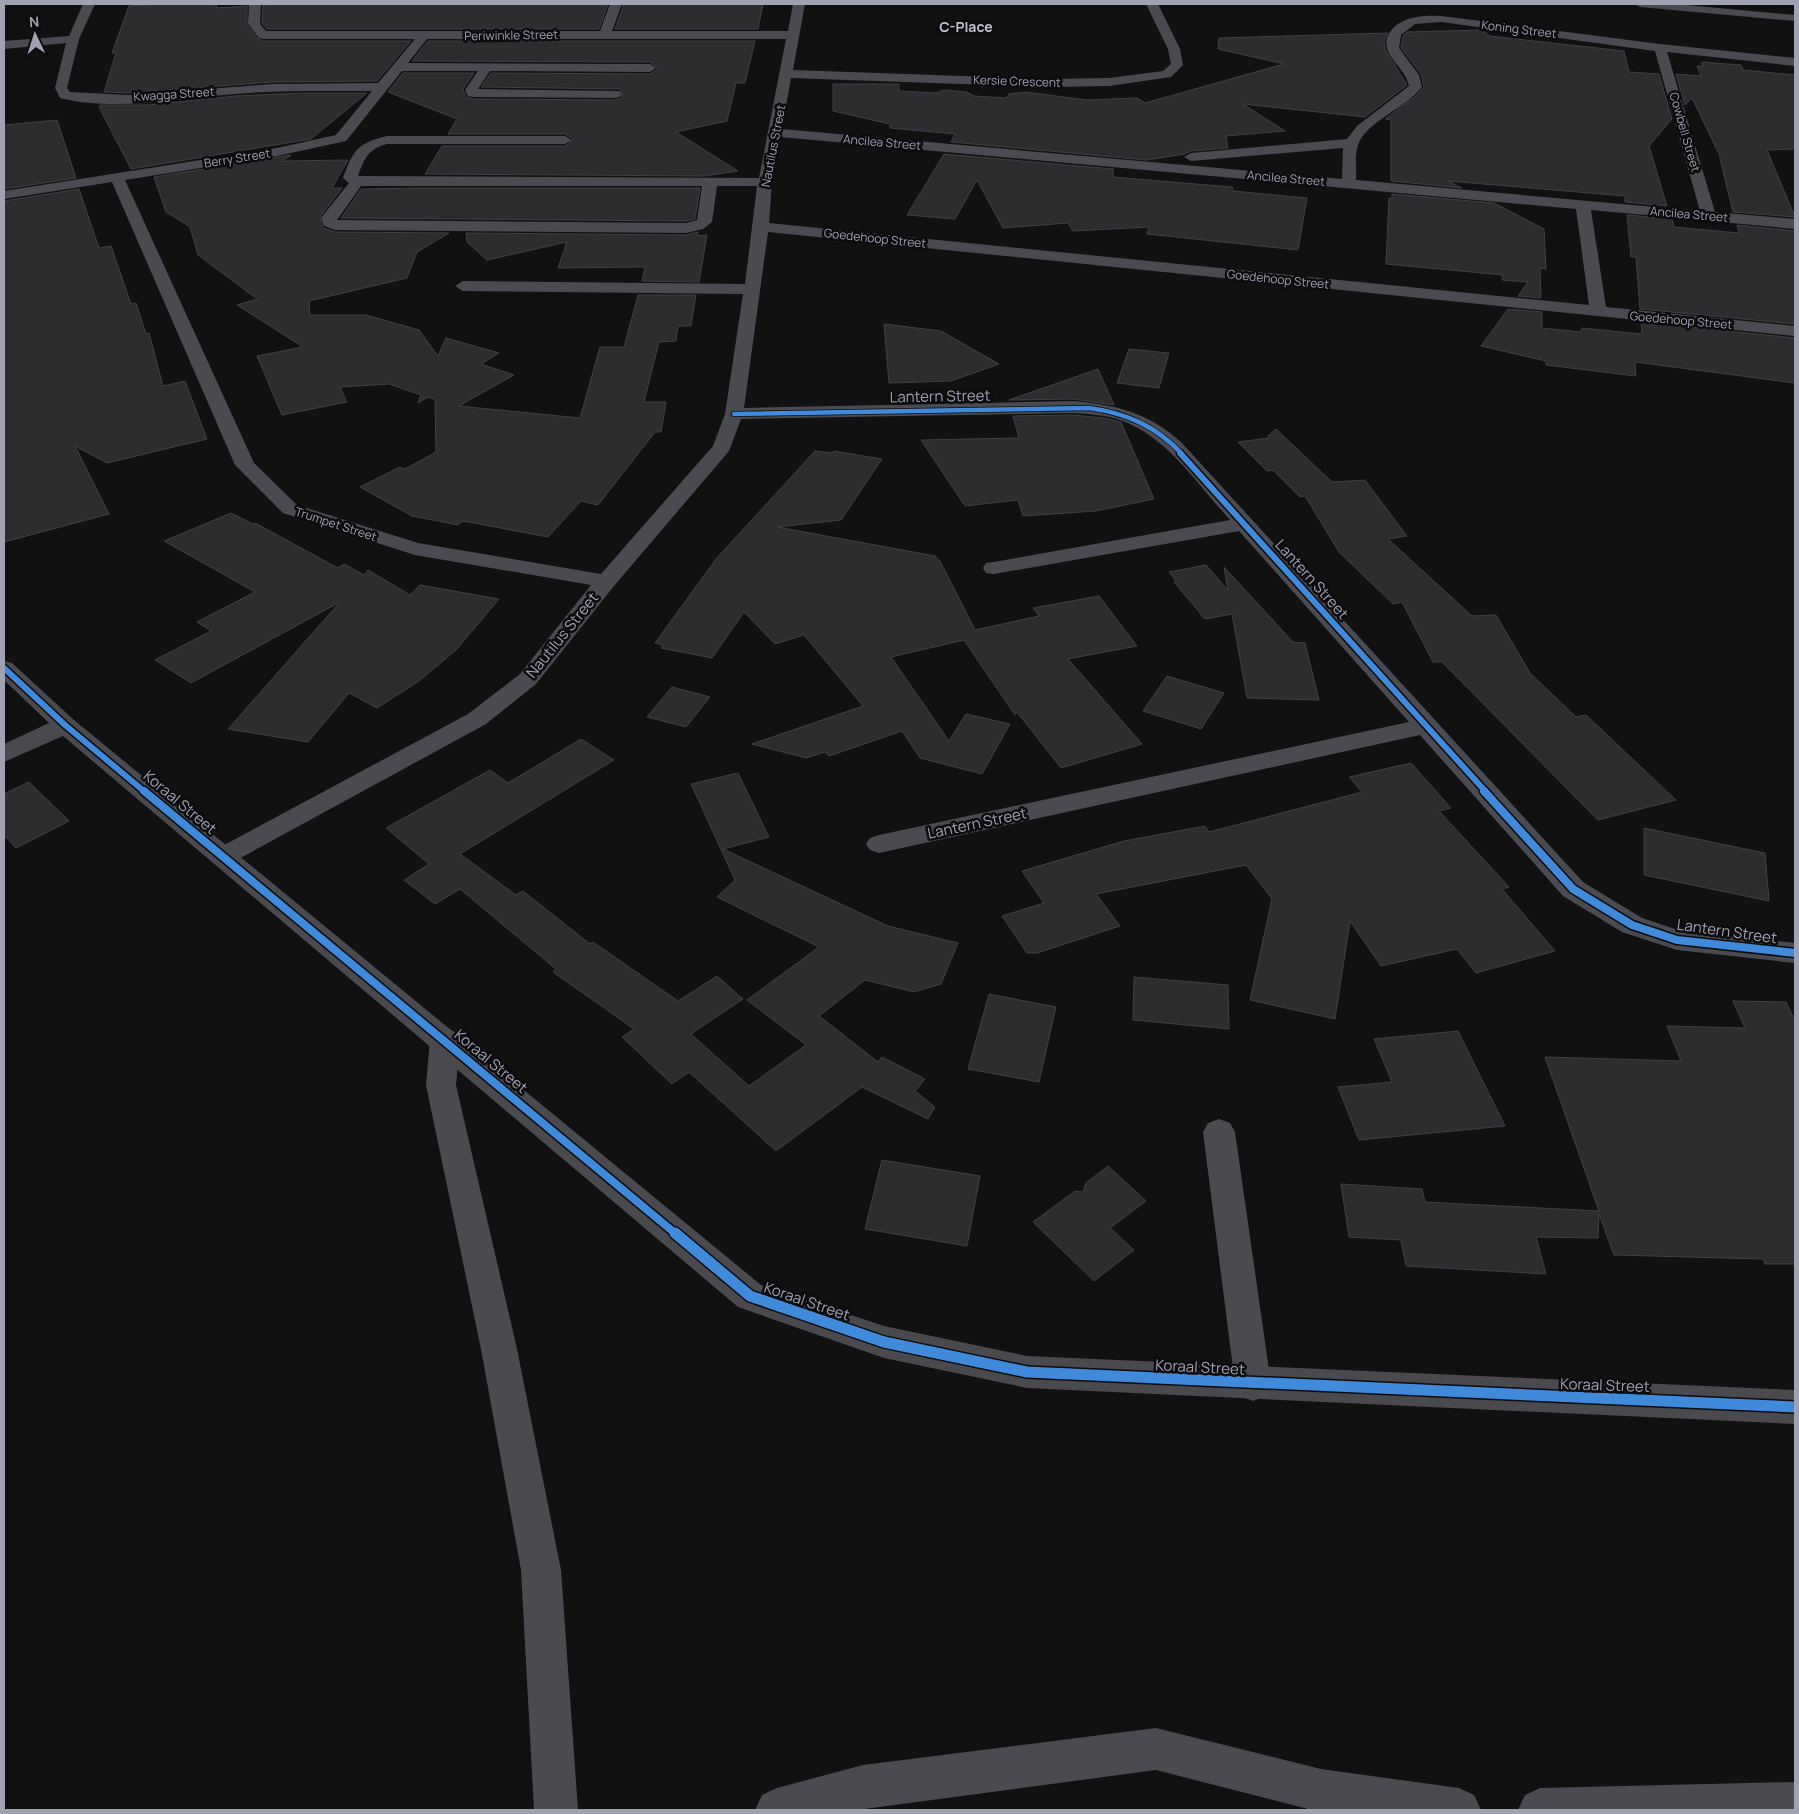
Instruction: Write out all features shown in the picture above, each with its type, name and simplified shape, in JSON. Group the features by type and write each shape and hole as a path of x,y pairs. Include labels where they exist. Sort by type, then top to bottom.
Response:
{"street":[{"name":"Kwagga Street","path":"89,4 73,39 61,88 65,95 88,99 240,89 382,87"},
{"name":"Periwinkle Street","path":"255,4 254,24 264,35 794,35"},
{"path":"605,34 616,4"},
{"name":"Nautilus Street","path":"224,856 477,719 528,679 606,581 688,489 722,447 734,414 761,227 765,182 776,133 799,4"},
{"name":"Kersie Crescent","path":"786,74 1050,83 1143,79 1167,74 1177,64 1174,49 1152,4"},
{"path":"1640,4 1795,18"},
{"name":"Koning Street","path":"1352,144 1361,130 1407,98 1416,87 1415,76 1393,48 1393,37 1401,26 1411,20 1441,19 1660,48 1795,62"},
{"name":"Berry Street","path":"4,195 277,152 341,138 422,36"},
{"path":"4,45 73,39"},
{"name":"Cowbell Street","path":"1660,48 1709,216"},
{"path":"397,67 650,68"},
{"path":"486,68 472,90 473,93 615,94"},
{"name":"Ancilea Street","path":"776,133 1795,224"},
{"path":"566,140 387,140 370,144 356,161 350,178 357,182 765,182"},
{"path":"1140,165 1202,156 1352,144 1349,184"},
{"name":"Trumpet Street","path":"117,178 245,465 290,509 415,549 606,581"},
{"path":"357,182 328,218 329,223 335,225 686,228 698,226 704,222 710,182"},
{"path":"1583,204 1598,312"},
{"name":"Goedehoop Street","path":"761,227 1795,331"},
{"path":"463,286 752,289"},
{"name":"Lantern Street","path":"734,414 1074,408 1103,409 1135,418 1155,428 1574,890 1632,924 1677,940 1760,951 1795,953"},
{"path":"994,568 1243,524"},
{"name":"Koraal Street","path":"4,668 65,725 750,1296 884,1342 1027,1372 1253,1384 1795,1407"},
{"path":"4,754 65,725"},
{"name":"Lantern Street","path":"879,844 1427,726"},
{"path":"445,1040 441,1085 499,1349 541,1570 556,1810"},
{"path":"1219,1132 1253,1384"},
{"path":"777,1810 863,1787 1156,1749 1321,1790 1459,1810"},
{"path":"1540,1810 1795,1804"}],"building":[{"path":"217,4 216,8 247,6 247,25 258,39 263,41 411,41 377,81 272,82 129,93 104,92 116,53 112,53 129,6"},
{"path":"608,4 599,29 267,29 262,23 263,5"},
{"path":"624,4 763,4 758,29 615,29"},
{"path":"1482,30 1490,36 1624,51 1629,72 1659,74 1672,119 1649,146 1667,206 1625,202 1625,196 1448,181 1462,188 1391,181 1391,120 1385,119 1416,96 1424,87 1421,74 1401,48 1403,36 1407,32"},
{"path":"1388,33 1384,41 1385,49 1407,85 1365,117 1243,104 1285,131 1226,136 1228,148 1191,151 1185,154 1147,160 951,142 955,134 890,128 890,124 833,111 833,84 899,84 899,91 936,93 944,90 967,92 974,96 1006,98 1009,94 1025,92 1087,100 1137,98 1145,103 1284,64 1218,49 1219,38"},
{"path":"428,41 755,41 745,83 736,83 727,121 676,132 738,171 704,176 425,174 442,146 565,146 574,139 565,134 448,134 457,119 388,92 403,73 474,73 463,89 466,97 473,99 615,100 622,98 621,89 481,87 491,73 650,74 658,69 650,62 412,61"},
{"path":"1701,62 1741,65 1743,70 1795,75 1795,149 1767,150 1795,217 1733,212 1719,154 1692,98 1685,105 1676,74 1701,76 1697,66 1703,66"},
{"path":"367,93 311,139 131,169 99,107 100,105 148,105 235,96"},
{"path":"57,120 76,178 4,189 4,125"},
{"path":"944,154 1113,169 1113,177 1232,187 1233,191 1307,198 1298,250 1147,234 1149,227 1073,231 1068,223 1003,228 977,180 955,219 907,215"},
{"path":"291,155 283,161 348,160 332,188 342,188 320,217 323,228 335,232 449,233 417,252 407,278 309,301 310,315 366,315 419,330 438,356 446,338 499,353 481,364 514,375 459,406 580,418 600,347 624,347 638,295 696,295 691,326 678,326 676,341 659,342 644,402 666,402 661,432 655,432 598,505 581,501 548,537 463,521 458,525 412,516 360,487 400,467 405,469 436,452 435,399 428,397 418,403 421,395 389,384 340,387 347,402 282,415 257,356 303,347 237,305 257,299 198,255 190,227 166,212 154,177"},
{"path":"700,188 695,219 686,221 341,218 361,189"},
{"path":"79,189 99,248 111,246 131,304 136,303 146,334 149,333 163,386 185,381 207,439 107,463 75,446 109,514 4,542 4,201"},
{"path":"1392,194 1494,203 1544,229 1546,269 1540,268 1541,298 1518,296 1528,282 1502,280 1503,275 1386,264 1389,198 1392,199"},
{"path":"1627,215 1672,219 1674,227 1739,233 1737,225 1795,231 1795,324 1640,309 1636,257 1631,257"},
{"path":"698,232 698,236 707,235 699,282 642,281 645,267 558,268 567,242 487,260 467,242 466,233 686,235"},
{"path":"1508,309 1542,312 1542,328 1581,332 1582,328 1642,334 1641,322 1795,338 1795,383 1635,362 1636,376 1546,365 1546,361 1481,346"},
{"path":"884,324 941,331 999,364 951,381 889,383"},
{"path":"1129,349 1169,353 1159,388 1117,383"},
{"path":"1098,369 1114,405 1073,399 1009,400"},
{"path":"1073,415 1104,418 1121,422 1154,499 1096,511 1023,516 1018,500 965,506 921,440 1019,438 1013,416"},
{"path":"1276,429 1332,482 1365,480 1407,536 1388,539 1472,616 1496,615 1530,673 1576,717 1586,715 1676,800 1598,820 1442,662 1433,662 1402,602 1393,604 1339,552 1305,496 1300,497 1273,470 1267,471 1238,442 1269,438 1268,436"},
{"path":"815,451 832,453 834,451 882,459 841,520 777,527 935,556 940,561 975,630 1039,616 1033,608 1099,596 1137,646 1068,659 1142,744 1061,768 1017,712 1015,715 964,640 891,657 949,741 966,714 1010,724 982,774 920,758 902,731 829,756 825,752 806,758 752,744 863,706 804,635 775,644 744,612 712,658 661,648 663,645 655,643 716,559"},
{"path":"231,513 253,524 255,523 338,568 344,564 364,575 368,570 410,595 420,585 499,599 456,650 419,681 377,708 349,693 308,742 228,729 340,602 191,683 155,660 211,631 197,622 255,592 164,541"},
{"path":"1206,565 1228,590 1224,567 1293,642 1305,643 1319,700 1247,698 1232,614 1205,619 1174,582 1177,582 1169,572"},
{"path":"1167,676 1224,693 1201,729 1143,711"},
{"path":"672,687 710,697 686,727 647,717"},
{"path":"581,739 614,760 460,854 516,895 523,891 590,944 593,942 678,1001 717,976 743,999 691,1034 749,1086 806,1045 747,1000 819,947 717,897 735,880 691,784 738,773 769,837 723,849 888,926 958,943 941,984 914,992 865,980 819,1016 878,1062 882,1057 925,1079 915,1091 935,1107 928,1119 862,1087 776,1151 689,1072 672,1084 622,1037 634,1029 553,972 556,969 460,889 435,904 404,880 429,864 386,828 490,770 508,783"},
{"path":"1411,763 1451,808 1439,811 1509,887 1502,889 1555,951 1476,973 1457,949 1381,966 1350,921 1335,1019 1250,1000 1272,899 1246,865 1096,894 1120,926 1037,953 1027,953 1002,916 1044,903 1022,871 1124,841 1205,826 1209,832 1362,792 1349,777"},
{"path":"29,782 69,821 16,848 4,835 4,794"},
{"path":"1644,828 1765,853 1769,901 1644,875"},
{"path":"1134,977 1228,985 1229,1029 1133,1020"},
{"path":"989,994 1056,1007 1039,1082 968,1069"},
{"path":"1733,1001 1786,1002 1795,1021 1795,1264 1765,1264 1763,1259 1614,1255 1599,1214 1598,1238 1536,1237 1546,1274 1406,1266 1401,1240 1349,1237 1341,1184 1422,1189 1425,1202 1599,1211 1545,1057 1681,1061 1667,1026 1745,1028"},
{"path":"1458,1031 1505,1126 1359,1140 1338,1087 1392,1082 1374,1039"},
{"path":"882,1160 980,1176 967,1246 865,1229"},
{"path":"1108,1166 1146,1201 1110,1228 1134,1250 1094,1281 1033,1222 1075,1191 1083,1192 1086,1183"}],"cycle path":[{"path":"734,414 1073,407 1116,412 1139,421 1150,427 1174,446 1573,889 1632,925 1677,940 1795,953"},
{"path":"4,668 65,725 750,1296 884,1342 1027,1372 1795,1407"}],"district":[{"name":"C-Place","path":"966,26"}]}
